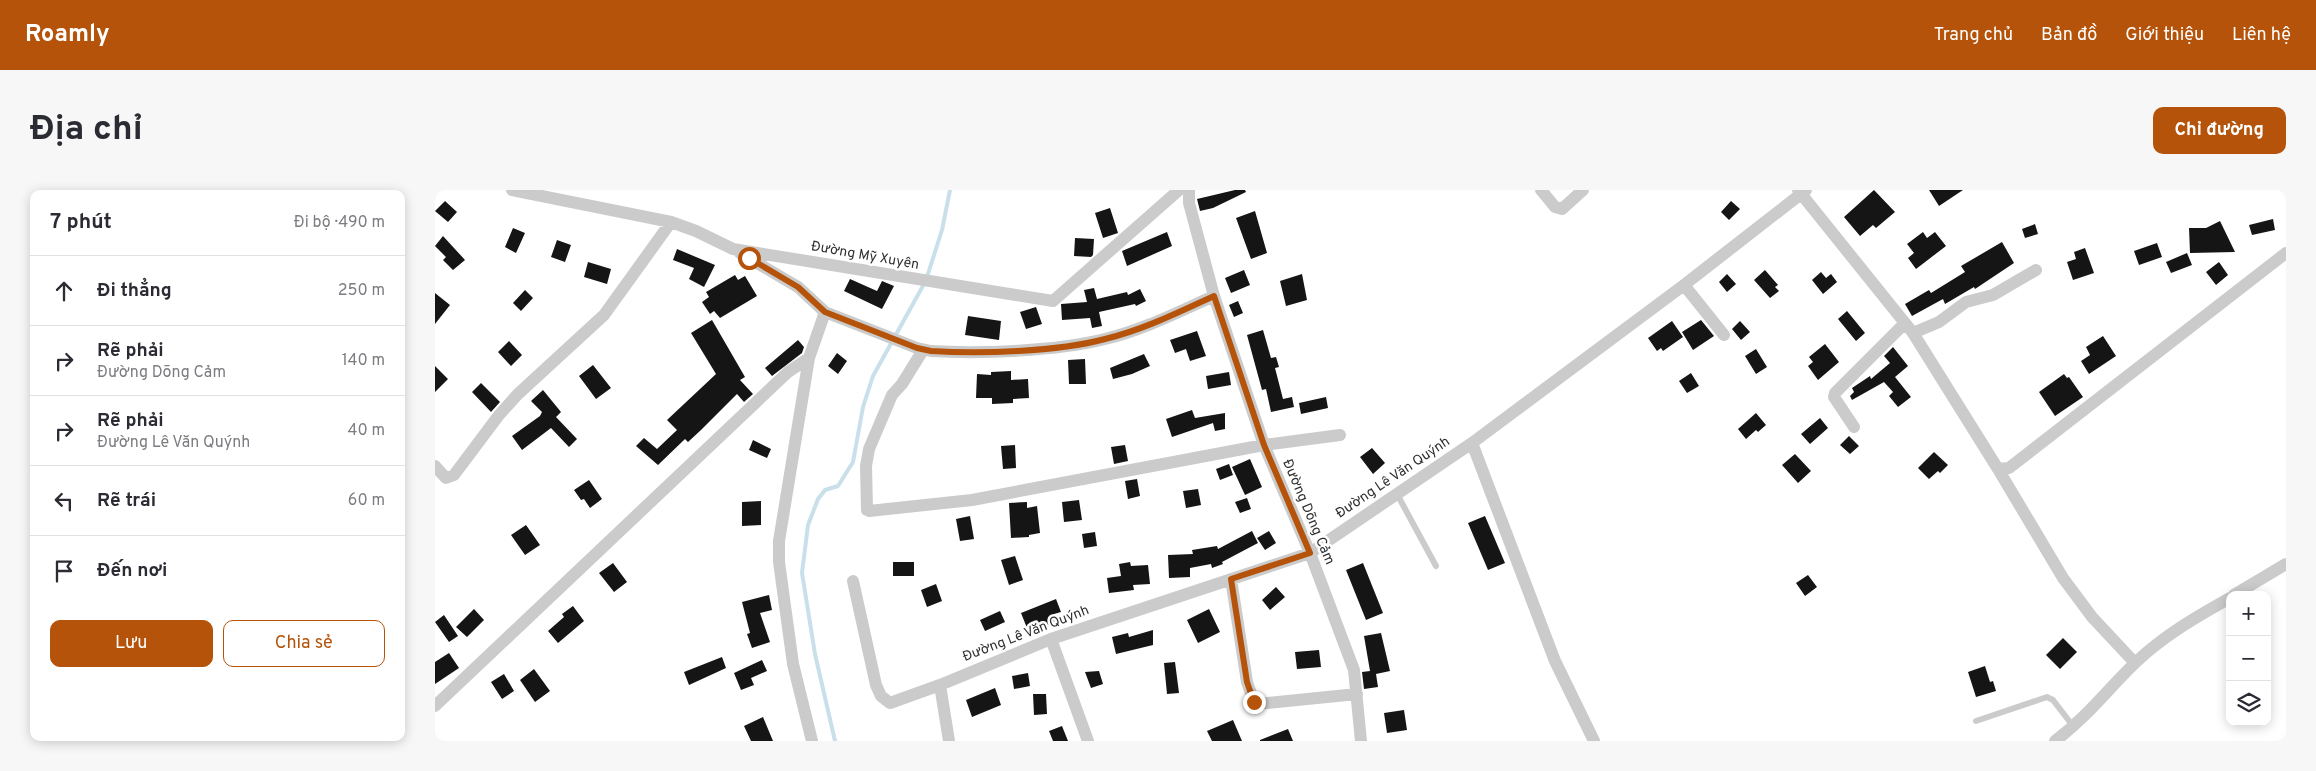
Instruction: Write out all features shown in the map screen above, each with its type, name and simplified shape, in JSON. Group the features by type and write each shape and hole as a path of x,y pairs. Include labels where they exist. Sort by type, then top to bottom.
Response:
{"street":[{"name":"Đường Mỹ Xuyên","path":"512,190 671,222 696,231 733,249 1053,300 1179,190"},
{"path":"733,249 798,287 825,312 920,349 970,352 1035,349 1104,340 1143,328 1214,296 1189,203 1189,190"},
{"path":"1541,190 1555,208 1562,209 1583,190"},
{"path":"1802,191 1913,333 2063,578 2092,617 2135,663"},
{"name":"Đường Lê Văn Quýnh","path":"853,581 876,685 881,696 890,703 940,685 1051,639 1310,553 1472,443 1684,285 1802,191"},
{"path":"435,466 446,478 454,475 499,415 518,394 604,315 671,222"},
{"path":"1998,469 2009,468 2286,253"},
{"path":"1913,333 1939,322 1966,302 1993,295 2036,270"},
{"path":"1684,285 1724,335"},
{"name":"Đường Dõng Cảm","path":"1214,296 1264,445 1310,553 1354,670 1361,741"},
{"path":"811,741 793,664 779,562 779,541 809,358 825,312"},
{"path":"1853,427 1834,397 1835,393 1905,323"},
{"path":"920,349 903,384 891,395 869,449 866,466 865,502 869,511 972,500 1264,445 1340,434"},
{"path":"435,706 787,372 809,358"},
{"path":"1472,443 1555,662 1594,741"},
{"path":"2241,591 2286,564"},
{"path":"1231,579 1247,682 1254,702 1258,704 1357,694"},
{"path":"2055,741 2091,711 2135,663 2179,627 2226,600"},
{"path":"1051,639 1088,741"},
{"path":"940,685 949,741"}],"lane":[{"path":"1397,494 1436,566"},
{"path":"1977,721 2047,697 2053,700 2073,726"}],"building":[{"path":"1235,190 1245,190 1246,192 1213,208 1200,211 1197,199"},
{"path":"1874,190 1895,212 1876,228 1873,225 1860,236 1844,217"},
{"path":"1929,190 1963,190 1939,206"},
{"path":"445,201 457,212 448,222 435,211"},
{"path":"1731,201 1740,209 1729,220 1721,212"},
{"path":"1110,208 1118,233 1103,238 1095,213"},
{"path":"1255,211 1267,253 1251,259 1236,218"},
{"path":"2273,219 2275,230 2252,235 2249,225"},
{"path":"2220,221 2235,252 2190,253 2189,228 2206,228"},
{"path":"2035,224 2038,234 2025,238 2022,229"},
{"path":"513,228 525,233 516,253 505,247"},
{"path":"1167,232 1172,246 1127,266 1122,251"},
{"path":"1923,232 1927,238 1935,232 1946,246 1916,269 1908,258 1914,253 1907,244"},
{"path":"443,236 465,260 453,270 443,260 446,257 435,246"},
{"path":"1075,238 1094,239 1093,255 1091,257 1074,256"},
{"path":"557,240 571,245 565,262 551,257"},
{"path":"2002,242 2014,263 1975,289 1974,287 1945,304 1943,299 1912,316 1905,304 1929,290 1931,293 1965,272 1961,266"},
{"path":"2157,243 2162,257 2139,265 2134,251"},
{"path":"2085,248 2094,273 2073,280 2067,262 2076,259 2074,252"},
{"path":"677,249 715,265 704,287 689,279 694,268 673,260"},
{"path":"2187,253 2192,265 2171,273 2166,262"},
{"path":"588,262 611,269 607,284 584,277"},
{"path":"2219,262 2228,275 2216,285 2206,272"},
{"path":"1244,270 1250,285 1231,293 1225,278"},
{"path":"1765,270 1778,285 1775,287 1779,291 1770,298 1754,280"},
{"path":"1821,272 1826,278 1831,274 1837,282 1823,294 1812,280"},
{"path":"1302,274 1307,300 1286,306 1280,281"},
{"path":"1727,274 1736,284 1727,292 1719,282"},
{"path":"735,275 738,280 745,276 757,296 720,318 714,311 710,314 702,302 709,297 706,292"},
{"path":"850,279 877,291 882,281 894,286 882,309 844,291"},
{"path":"1094,288 1097,299 1127,292 1128,295 1140,289 1146,301 1136,306 1135,304 1099,312 1102,326 1092,328 1090,318 1062,320 1061,304 1087,302 1084,290"},
{"path":"525,290 533,298 521,311 513,303"},
{"path":"435,293 450,305 435,324"},
{"path":"1238,301 1243,313 1234,317 1229,305"},
{"path":"1036,307 1042,324 1026,329 1020,312"},
{"path":"1847,311 1865,333 1856,341 1838,319"},
{"path":"968,316 1001,321 999,340 965,335"},
{"path":"712,320 745,377 740,380 753,394 744,402 737,394 688,442 685,439 658,465 636,446 644,438 657,449 677,430 667,420 716,374 691,333"},
{"path":"1701,320 1714,336 1693,350 1682,332"},
{"path":"1672,321 1683,337 1663,351 1661,348 1657,351 1648,338"},
{"path":"1740,321 1750,332 1741,340 1732,329"},
{"path":"1263,330 1271,358 1276,357 1279,367 1275,368 1283,399 1292,397 1294,407 1271,412 1266,389 1262,390 1247,335"},
{"path":"1197,331 1206,356 1190,361 1186,349 1175,353 1170,340"},
{"path":"2103,336 2116,356 2089,374 2081,361 2090,355 2086,347"},
{"path":"798,340 804,347 802,353 772,376 765,368"},
{"path":"509,341 522,355 511,366 498,352"},
{"path":"1825,344 1839,362 1818,380 1808,366 1813,362 1809,357"},
{"path":"1893,347 1908,366 1895,377 1911,397 1898,407 1889,396 1893,392 1884,382 1852,400 1850,396 1854,392 1852,388 1870,376 1871,379 1890,363 1884,356"},
{"path":"1756,349 1767,367 1756,374 1745,356"},
{"path":"837,353 847,361 838,374 828,366"},
{"path":"1144,354 1150,366 1132,374 1113,379 1110,368"},
{"path":"1085,359 1086,384 1069,384 1068,360"},
{"path":"593,365 611,388 596,399 579,376"},
{"path":"435,366 448,379 435,392"},
{"path":"1011,371 1011,380 1028,379 1029,398 1013,399 1013,403 992,404 992,398 976,398 977,374 991,375 991,372"},
{"path":"1229,372 1231,385 1208,389 1206,376"},
{"path":"1691,373 1699,386 1687,393 1679,381"},
{"path":"2064,374 2067,378 2069,377 2083,397 2055,416 2039,392"},
{"path":"481,383 500,402 491,412 472,392"},
{"path":"543,390 561,412 556,417 577,439 569,447 551,428 522,450 512,436 540,416 542,412 531,401"},
{"path":"1326,397 1328,408 1301,414 1299,403"},
{"path":"1192,410 1195,418 1225,413 1225,429 1215,431 1213,423 1172,437 1166,419"},
{"path":"1756,413 1766,425 1758,432 1756,430 1746,439 1738,429"},
{"path":"1820,418 1828,428 1810,444 1801,434"},
{"path":"1849,436 1859,446 1850,454 1840,445"},
{"path":"753,440 771,449 767,458 749,450"},
{"path":"1015,445 1016,468 1003,469 1001,446"},
{"path":"1125,445 1128,461 1114,464 1111,447"},
{"path":"1372,448 1385,463 1373,474 1360,457"},
{"path":"1934,452 1948,465 1940,473 1938,471 1929,479 1918,468"},
{"path":"1795,454 1811,471 1798,483 1782,465"},
{"path":"1250,459 1262,487 1245,495 1232,467"},
{"path":"1229,464 1233,475 1220,480 1216,469"},
{"path":"1137,479 1140,496 1128,499 1125,481"},
{"path":"589,480 602,499 590,508 574,490"},
{"path":"1198,489 1201,505 1186,508 1183,491"},
{"path":"1247,498 1251,509 1240,513 1235,502"},
{"path":"1079,500 1082,520 1064,522 1062,502"},
{"path":"761,501 761,525 742,526 742,502"},
{"path":"1027,502 1027,508 1037,506 1040,533 1029,535 1029,537 1011,538 1009,503"},
{"path":"970,516 974,539 960,541 956,519"},
{"path":"1485,516 1505,563 1488,570 1468,523"},
{"path":"526,525 540,545 525,555 511,535"},
{"path":"1252,531 1258,543 1222,562 1223,564 1212,568 1211,564 1190,568 1190,577 1169,578 1168,555 1193,554 1192,550 1217,546 1218,549"},
{"path":"1269,531 1276,543 1265,550 1257,538"},
{"path":"1095,532 1097,546 1084,548 1082,534"},
{"path":"1015,556 1023,580 1009,585 1001,560"},
{"path":"893,562 914,562 914,576 893,576"},
{"path":"1130,562 1131,566 1148,565 1150,584 1133,585 1134,590 1109,593 1107,578 1121,576 1119,564"},
{"path":"613,563 627,582 614,592 599,573"},
{"path":"1363,563 1383,613 1366,620 1346,570"},
{"path":"1808,575 1817,587 1805,596 1796,583"},
{"path":"936,584 942,601 927,607 921,590"},
{"path":"1276,587 1285,597 1270,610 1262,600"},
{"path":"769,595 772,610 760,613 770,642 752,648 747,634 750,633 742,602"},
{"path":"1056,599 1061,612 1054,614 1057,621 1029,633 1021,613"},
{"path":"573,606 584,621 558,643 548,631 564,617 562,614"},
{"path":"474,609 484,620 467,637 456,627"},
{"path":"1209,609 1220,632 1198,643 1187,620"},
{"path":"1000,611 1005,622 985,631 980,620"},
{"path":"444,615 458,636 449,642 435,622"},
{"path":"1153,630 1153,645 1116,654 1112,637 1128,633 1129,637"},
{"path":"1381,633 1390,671 1376,674 1378,687 1364,689 1362,672 1370,671 1364,636"},
{"path":"2063,638 2077,652 2060,669 2046,655"},
{"path":"1319,650 1321,667 1297,669 1295,652"},
{"path":"449,653 459,668 435,684 435,662"},
{"path":"722,657 726,668 689,685 684,672"},
{"path":"762,660 767,671 751,678 754,685 741,690 734,673"},
{"path":"1175,662 1179,693 1167,694 1164,663"},
{"path":"1985,666 1990,682 1993,681 1996,691 1976,697 1968,672"},
{"path":"534,669 550,691 535,702 520,680"},
{"path":"1099,671 1103,684 1091,688 1085,672"},
{"path":"1028,673 1030,686 1014,689 1012,676"},
{"path":"504,674 514,691 502,699 491,682"},
{"path":"995,688 1001,705 972,717 966,700"},
{"path":"1033,694 1046,694 1047,714 1034,715"},
{"path":"1404,710 1407,730 1387,733 1384,713"},
{"path":"763,717 773,741 751,741 744,726"},
{"path":"1233,720 1242,741 1212,741 1207,731"},
{"path":"1062,726 1068,741 1053,741 1049,731"},
{"path":"1288,729 1293,741 1260,741 1260,740"}],"waterway":[{"path":"927,277 942,230 950,190"},
{"path":"835,741 815,654 802,573 808,525 818,499 825,490 838,486 853,462 863,407 873,376 924,284"}],"route":[{"path":"749,258 798,287 825,312 917,348 941,352 1035,349 1104,340 1143,328 1214,296 1264,445 1310,553 1231,579 1247,682 1254,702"}]}
